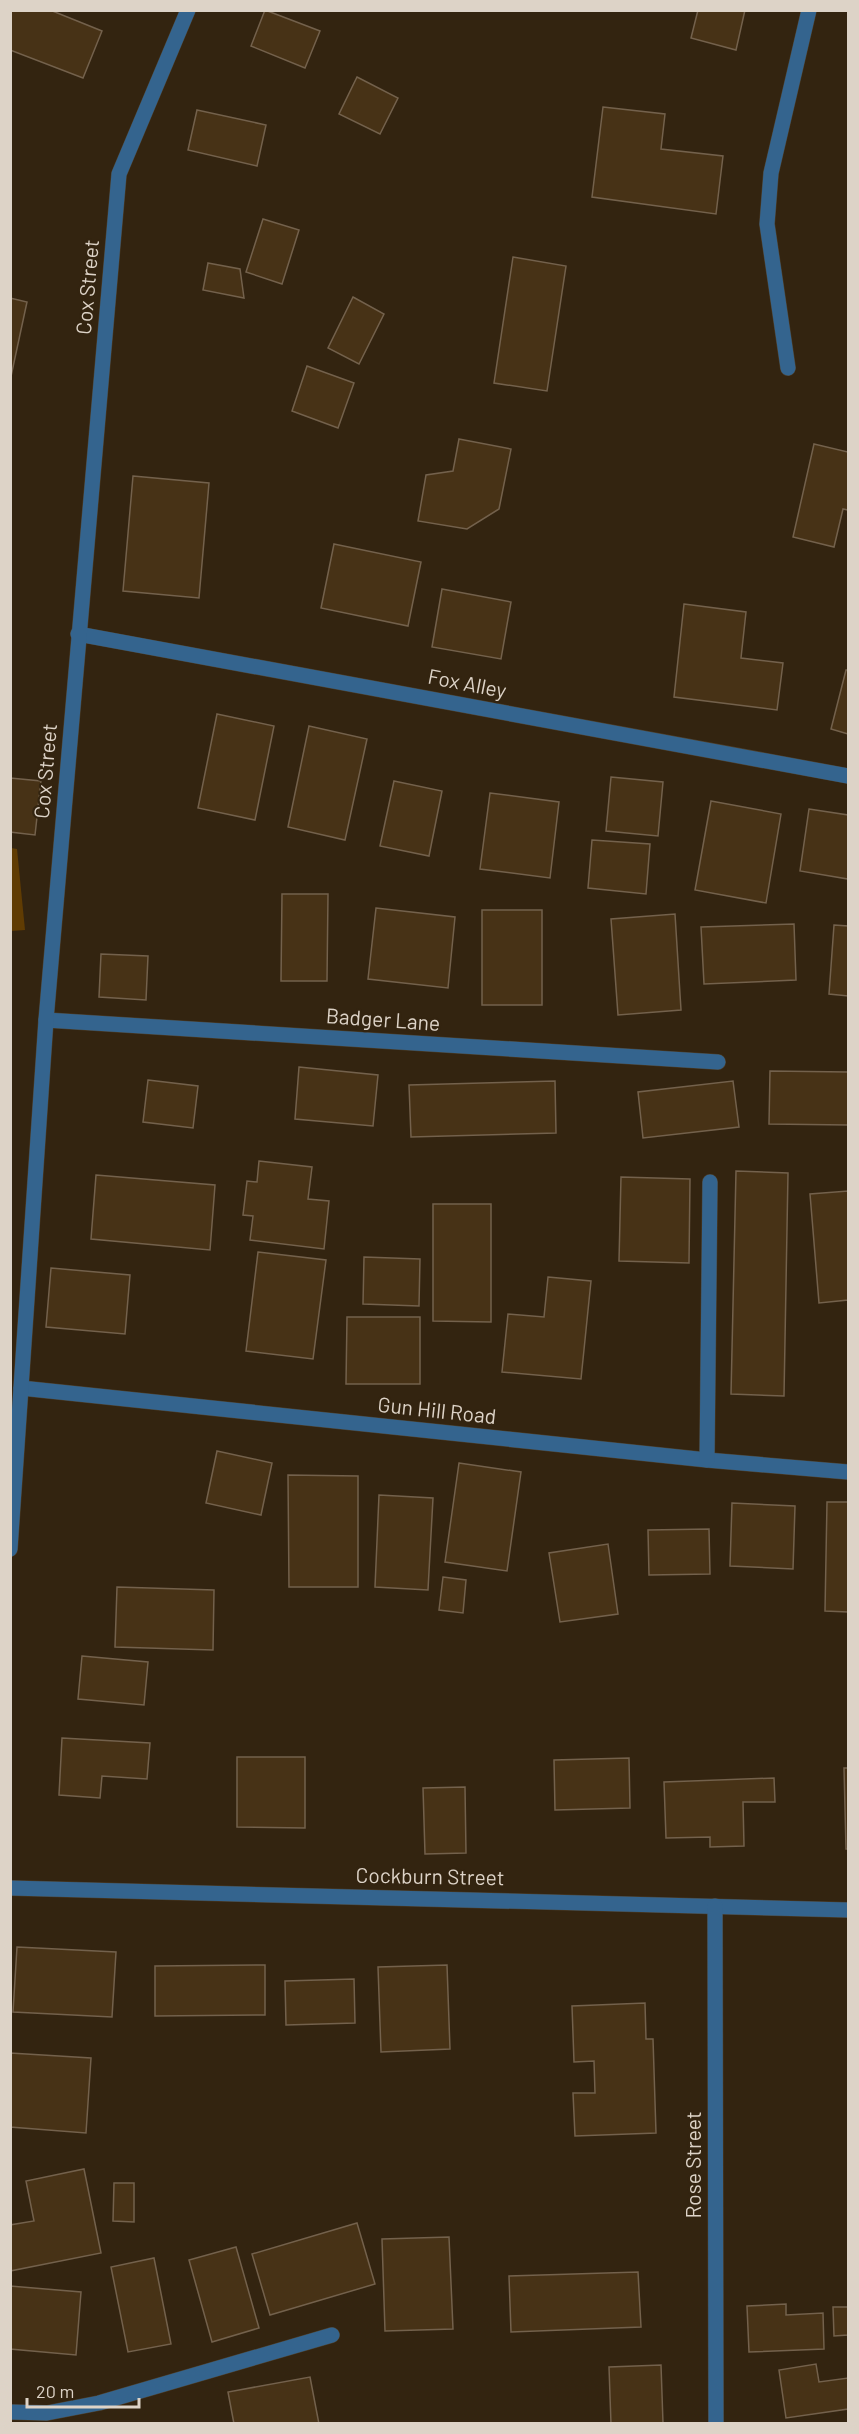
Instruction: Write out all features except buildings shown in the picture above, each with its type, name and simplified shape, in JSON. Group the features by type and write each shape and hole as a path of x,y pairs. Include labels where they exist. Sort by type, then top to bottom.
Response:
{"street":[{"name":"Cox Street","path":"10,1549 46,1020 119,174 188,10"},
{"path":"788,368 767,224 771,172 809,10"},
{"name":"Fox Alley","path":"78,634 849,776"},
{"name":"Badger Lane","path":"46,1020 718,1062"},
{"path":"707,1460 710,1182"},
{"name":"Gun Hill Road","path":"21,1388 707,1460 849,1472"},
{"name":"Cockburn Street","path":"10,1888 849,1910"},
{"name":"Rose Street","path":"715,1905 716,2424"},
{"path":"10,2412 47,2413 99,2403 332,2335"}],"shaded area":[{"path":"11,848 17,849 25,930 11,931"}]}
